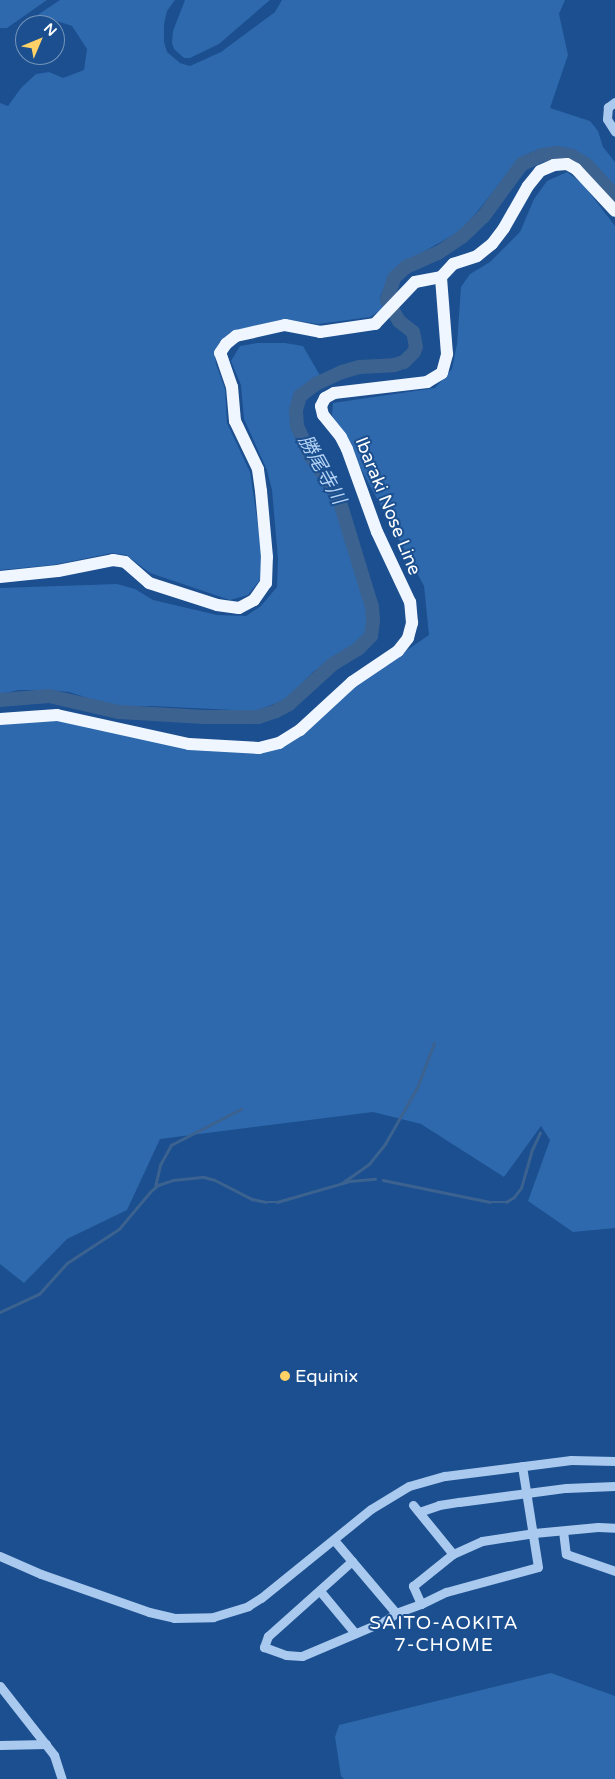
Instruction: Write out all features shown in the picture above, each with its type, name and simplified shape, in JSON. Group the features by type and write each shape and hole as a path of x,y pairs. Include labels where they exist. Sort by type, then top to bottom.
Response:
{"main road":[{"path":"0,577 58,571 113,560 124,562 149,583 217,605 239,608 254,600 266,583 268,556 261,491 258,469 235,421 232,387 220,353 226,344 236,336 285,325 320,332 375,324 389,312 415,282 441,276 453,264 477,256 492,244 528,186 540,171 554,165 567,164 576,169 615,211"},
{"name":"Ibaraki Nose Line","path":"0,718 57,714 188,744 259,748 279,743 300,730 352,682 398,651 408,638 412,623 410,602 376,532 347,449 341,437 322,415 321,406 325,398 334,393 426,382 442,373 447,354 441,276"}],"street":[{"path":"615,102 608,107 607,119 615,132"},
{"path":"0,1556 41,1574 149,1612 174,1618 213,1618 248,1606 276,1588 372,1509 409,1486 445,1476 571,1460 615,1461"},
{"path":"352,1562 268,1636 264,1647 286,1655 302,1656 385,1622 396,1613 422,1604 446,1592 538,1567 528,1493 522,1466"},
{"path":"453,1554 416,1509 593,1485 615,1486"},
{"path":"422,1604 413,1586 453,1554 482,1541 534,1533 598,1527 615,1528"},
{"path":"563,1531 566,1554 615,1571"},
{"path":"334,1540 396,1613"},
{"path":"320,1592 355,1633"},
{"path":"0,1686 54,1754 62,1779"},
{"path":"0,1700 11,1700"},
{"path":"0,1745 46,1744"}],"shaded area":[{"path":"0,0 47,0 26,15 15,15 15,22 7,28 0,28"},
{"path":"60,0 175,0 167,11 164,24 164,42 167,52 180,63 190,66 221,52 275,12 282,0 565,0 559,14 568,55 550,108 590,121 598,131 603,147 615,162 615,189 589,160 573,151 559,147 531,152 518,160 460,231 404,263 390,275 380,297 385,307 370,317 318,324 284,319 233,331 220,341 215,352 216,364 225,389 227,423 250,472 263,559 260,580 248,595 230,600 150,573 126,555 112,553 53,565 0,570 0,103 8,106 21,88 36,74 49,72 63,78 84,70 87,49 72,26 65,24 65,15 38,15"},
{"path":"185,0 270,0 219,44 190,58 184,58 174,49 172,43 173,31"},
{"path":"567,172 582,183 615,226 615,1228 573,1232 528,1201 550,1140 541,1126 504,1177 421,1124 373,1112 160,1139 127,1210 67,1239 24,1283 0,1264 0,725 57,719 259,751 429,635 424,586 332,415 333,403 435,388 452,369 457,344 461,287 470,274 490,262 520,232 534,199 547,181"},
{"path":"257,343 285,343 303,346 322,379 310,383 294,399 291,412 292,428 306,458 325,482 334,499 365,597 369,625 365,632 354,645 313,672 287,699 255,711 151,706 117,707 69,692 48,690 19,690 0,694 0,588 117,584 135,589 153,600 217,615 246,616 261,606 277,587 278,559 272,490 267,470 244,419 241,385 231,361 240,346"},
{"path":"551,1673 615,1696 615,1779 344,1779 341,1776 335,1737 339,1725"}],"waterway":[{"name":"勝尾寺川","path":"0,700 49,696 119,712 204,717 258,717 289,704 333,664 358,649 371,636 372,607 338,496 310,455 297,426 296,410 300,396 316,384 342,372 359,367 394,365 404,362 414,352 416,347 413,332 399,321 387,300 394,278 406,267 438,253 462,237 483,217 522,164 542,155 558,153 572,156 587,165 615,196"},
{"path":"342,1183 369,1164 385,1144 417,1088 434,1043"},
{"path":"155,1187 160,1165 171,1145 241,1109"},
{"path":"383,1180 490,1202 506,1202 514,1197 521,1188 531,1152 540,1133"},
{"path":"0,1312 39,1294 67,1263 119,1229 158,1185 173,1180 204,1177 215,1180 252,1199 277,1202 350,1181 375,1179"}],"place":[{"name":"Equinix","path":"285,1376"}],"district":[{"name":"SAITO-AOKITA 7-CHOME","path":"444,1635"}]}
